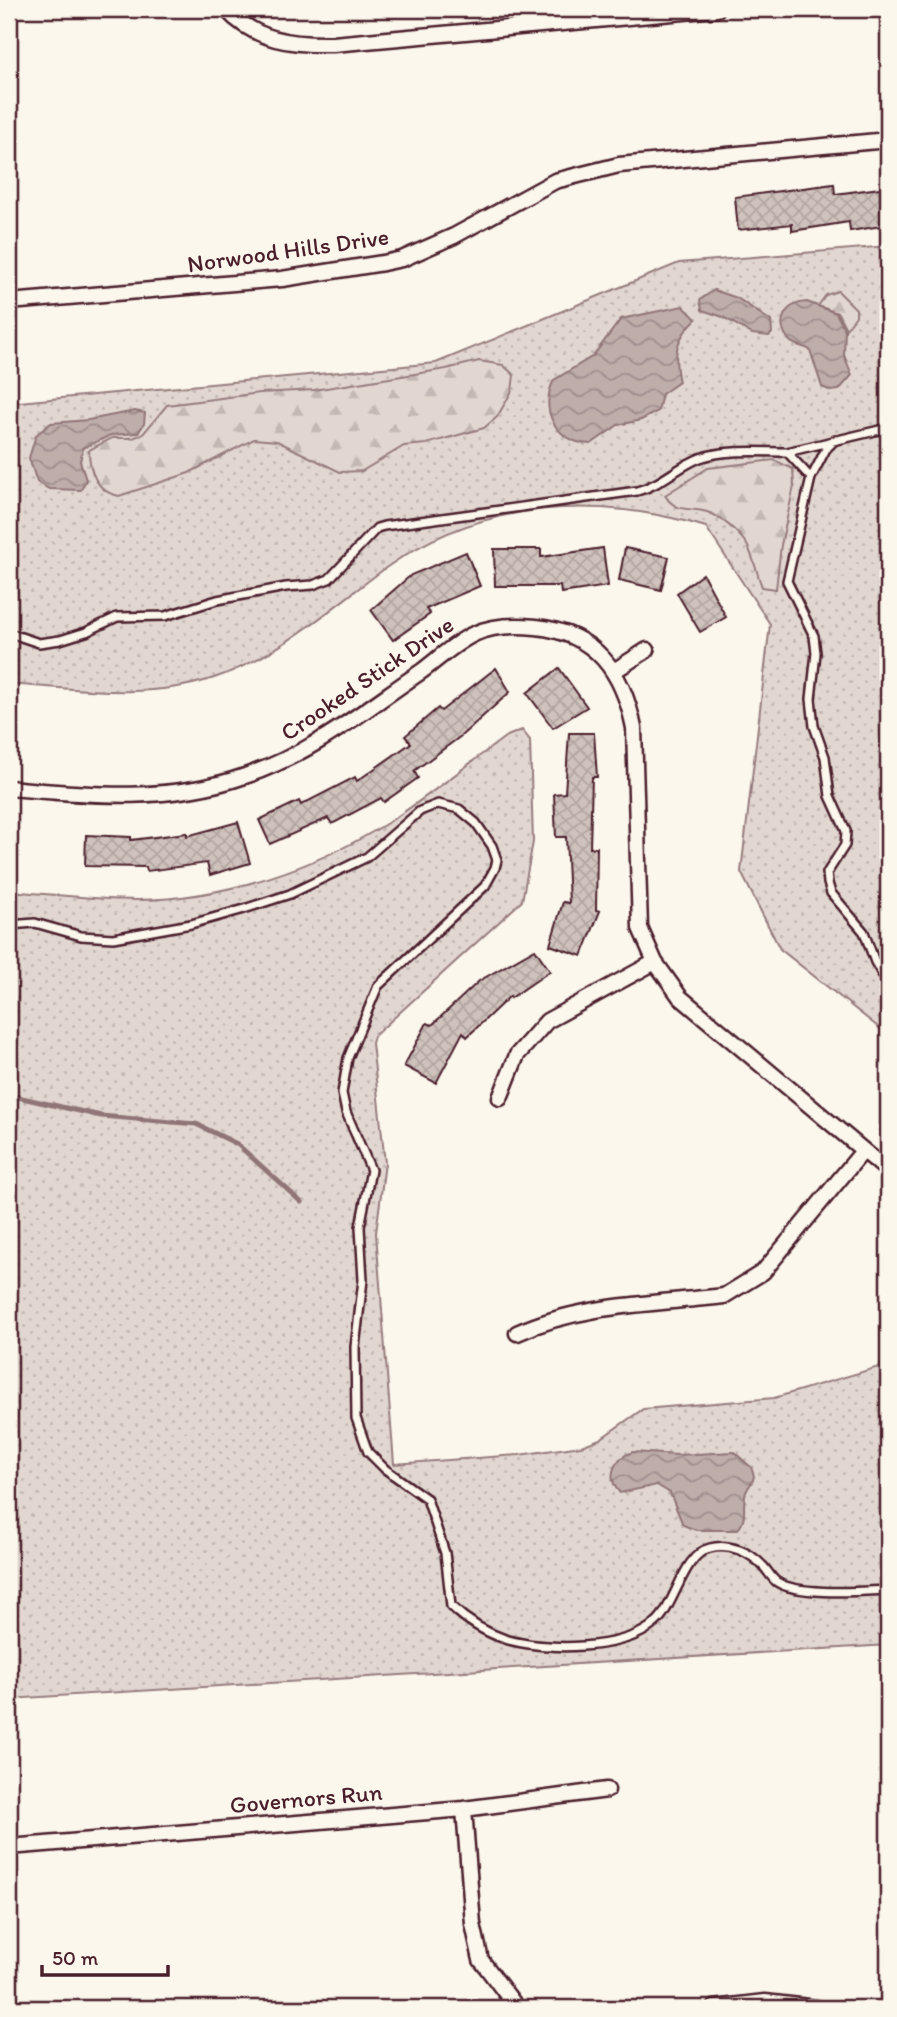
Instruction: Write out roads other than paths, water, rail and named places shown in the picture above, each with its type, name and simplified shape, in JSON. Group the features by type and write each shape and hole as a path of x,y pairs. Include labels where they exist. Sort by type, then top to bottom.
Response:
{"street":[{"path":"226,9 247,27 268,38 294,44 333,44 717,9"},
{"name":"Norwood Hills Drive","path":"9,302 282,279 383,263 402,259 443,241 555,181 586,172 619,165 888,141"},
{"name":"Crooked Stick Drive","path":"9,788 127,797 207,788 297,756 474,634 515,624 560,629 598,651 614,671 628,698 634,728 640,928 655,962 680,997 888,1171"},
{"path":"614,671 647,650"},
{"path":"500,1098 517,1055 547,1021 655,962"},
{"path":"517,1333 573,1313 724,1296 745,1286 763,1272 863,1151"},
{"name":"Governors Run","path":"9,1847 464,1809 607,1790"},
{"path":"464,1809 473,1924 481,1960 517,2008"},
{"path":"715,2008 765,2002 817,2008"}],"lane":[{"path":"9,633 39,643 60,640 86,632 117,617 165,616 253,593 313,585 330,579 377,528 384,526 637,491 655,484 699,458 787,453 888,428"},
{"path":"835,440 826,449 811,478 787,582 814,636 816,653 811,699 814,726 825,757 830,796 846,831 845,845 827,873 828,883 831,894 864,932 875,962 888,984"},
{"path":"787,453 811,478"},
{"path":"9,925 43,925 98,939 191,924 290,894 327,877 367,857 429,806 447,805 459,809 476,823 492,846 497,860 491,877 377,986 348,1058 342,1093 346,1112 371,1170 360,1227 363,1280 355,1348 356,1418 368,1452 385,1469 427,1499 445,1553 451,1606 469,1623 506,1639 546,1646 591,1644 633,1637 657,1622 692,1560 709,1548 749,1553 778,1583 831,1593 888,1590"}],"water":[{"path":"714,290 737,298 771,321 772,333 769,336 752,334 723,317 702,310 700,300"},
{"path":"807,302 836,313 845,330 844,355 852,375 839,390 831,391 822,387 810,350 792,343 785,334 784,315 793,306"},
{"path":"683,306 696,319 684,333 677,348 679,382 662,394 658,411 641,420 618,425 591,444 579,442 560,432 554,423 548,403 554,380 593,356 621,319"},
{"path":"135,411 145,413 144,424 138,433 111,435 83,448 80,461 86,480 81,490 49,489 37,482 29,458 36,435 51,423 88,420"},
{"path":"633,1452 677,1455 734,1452 751,1467 754,1476 746,1492 741,1526 737,1530 696,1530 683,1525 670,1493 657,1485 620,1493 613,1481 614,1469 621,1459"}],"waterway":[{"path":"9,1095 101,1116 196,1124 237,1144 301,1202"}]}
